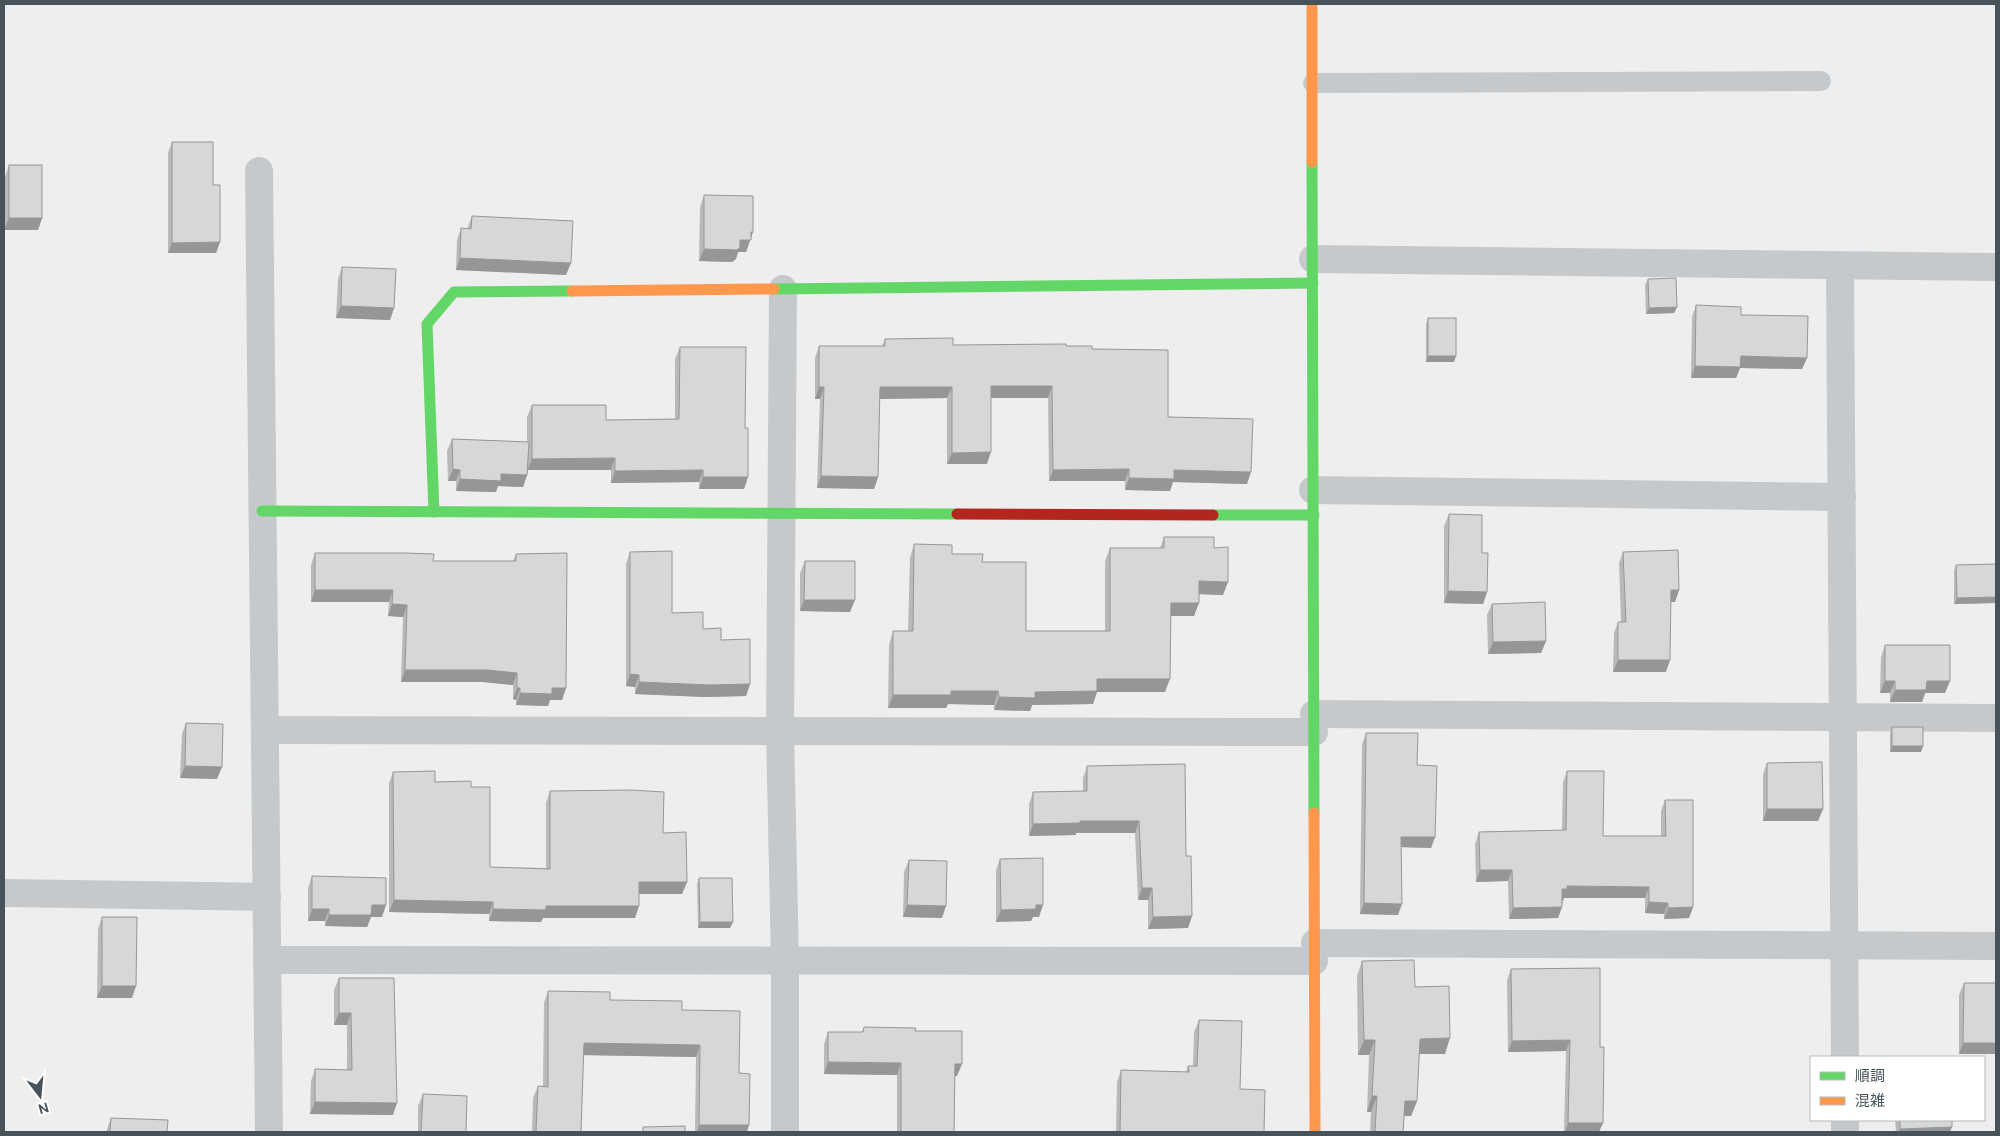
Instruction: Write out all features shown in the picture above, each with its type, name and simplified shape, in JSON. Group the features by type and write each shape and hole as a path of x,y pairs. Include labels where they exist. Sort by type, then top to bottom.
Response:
{"street":[{"path":"1312,4 1315,1132"},
{"path":"259,171 269,1132"},
{"path":"1840,265 1846,946 1845,1056"},
{"path":"434,512 427,324 454,292 783,289 1313,271 1840,265 1996,267"},
{"path":"783,289 780,731 785,961 784,1132"},
{"path":"262,512 781,513 1314,503 1842,497"},
{"path":"265,730 780,731 1844,718 1996,718"},
{"path":"4,893 267,897"},
{"path":"267,960 785,961 1314,952 1996,946"}],"lane":[{"path":"1313,83 1821,81"}],"building":[{"path":"172,142 213,142 213,185 220,185 220,242 172,243"},
{"path":"9,165 42,165 42,218 9,218"},
{"path":"704,195 753,196 753,232 751,232 751,240 740,240 740,247 737,250 704,249"},
{"path":"472,216 573,221 571,263 460,258 461,228 471,229"},
{"path":"342,267 396,269 394,308 341,306"},
{"path":"1676,278 1677,307 1649,308 1648,279"},
{"path":"1696,305 1741,307 1741,315 1808,316 1807,358 1741,356 1740,367 1695,366"},
{"path":"1428,318 1456,318 1456,356 1428,356"},
{"path":"953,338 953,345 1066,344 1066,346 1092,346 1092,349 1168,350 1168,417 1253,419 1251,472 1174,470 1174,479 1129,478 1129,469 1053,470 1052,386 991,386 991,452 952,453 952,387 880,387 878,477 821,476 824,387 819,387 819,346 885,346 885,339"},
{"path":"680,347 746,347 745,428 748,428 748,477 703,477 703,470 615,471 615,458 532,459 532,405 606,405 606,420 679,419"},
{"path":"452,439 529,442 527,475 501,474 501,481 460,479 460,470 453,469"},
{"path":"1449,514 1482,515 1482,553 1488,553 1487,592 1448,591"},
{"path":"1164,537 1214,537 1214,548 1228,547 1228,582 1199,581 1199,603 1171,603 1170,679 1097,679 1097,691 1035,692 1035,698 999,697 998,691 951,691 951,695 893,695 893,631 913,631 914,544 952,545 952,554 983,554 982,562 1026,562 1026,631 1110,631 1110,548 1164,548"},
{"path":"1678,550 1679,590 1671,590 1670,660 1618,660 1618,622 1626,622 1623,552"},
{"path":"672,551 672,613 703,612 703,629 721,628 721,640 750,639 750,684 709,685 639,682 639,675 630,674 630,552"},
{"path":"315,553 434,554 433,561 516,561 516,554 567,553 566,688 552,688 552,694 520,693 520,688 517,688 517,673 487,670 405,670 407,605 392,604 393,590 315,590"},
{"path":"805,561 855,561 855,600 804,600"},
{"path":"1996,564 1996,597 1957,598 1956,565"},
{"path":"1545,602 1546,641 1493,642 1492,604"},
{"path":"1885,645 1950,645 1950,681 1927,681 1926,690 1895,690 1895,681 1885,681"},
{"path":"186,723 223,724 222,767 185,766"},
{"path":"1892,727 1923,727 1923,746 1892,746"},
{"path":"1366,733 1418,733 1417,765 1437,766 1435,837 1401,837 1402,904 1364,903"},
{"path":"1822,762 1823,809 1767,809 1767,763"},
{"path":"1185,764 1186,856 1191,856 1192,916 1153,917 1152,888 1142,888 1139,821 1080,821 1080,823 1033,824 1033,792 1087,791 1087,766"},
{"path":"435,771 435,782 471,781 471,787 490,787 490,867 550,869 550,791 631,790 664,792 663,833 686,832 687,882 639,882 639,906 546,906 546,910 493,909 493,902 394,900 393,772"},
{"path":"1567,771 1604,771 1603,836 1666,836 1665,800 1693,800 1693,907 1668,908 1668,903 1649,902 1649,887 1567,886 1567,889 1562,889 1562,907 1513,908 1512,870 1480,870 1479,832 1566,830"},
{"path":"1043,858 1043,905 1036,905 1036,909 1001,910 1000,859"},
{"path":"909,860 947,861 946,906 907,905"},
{"path":"312,876 386,878 386,905 372,905 371,915 329,915 329,909 312,909"},
{"path":"699,878 732,878 733,922 700,922"},
{"path":"102,917 137,917 136,986 102,986"},
{"path":"1414,960 1415,987 1449,986 1450,1038 1420,1039 1417,1101 1405,1101 1403,1132 1375,1132 1377,1096 1372,1096 1375,1040 1364,1040 1362,961"},
{"path":"1600,968 1600,1047 1604,1047 1603,1123 1568,1123 1570,1040 1512,1041 1511,969"},
{"path":"339,978 394,978 397,1103 315,1102 315,1069 352,1070 351,1013 339,1013"},
{"path":"1964,983 1996,983 1996,1043 1963,1043"},
{"path":"548,991 610,992 610,1000 682,1001 682,1010 740,1011 739,1073 750,1074 749,1125 699,1125 700,1045 584,1043 581,1132 536,1132 538,1086 548,1087"},
{"path":"1199,1020 1242,1021 1240,1089 1265,1090 1264,1132 1120,1132 1121,1070 1189,1072 1188,1066 1197,1066"},
{"path":"864,1027 916,1028 915,1031 962,1031 962,1064 955,1064 954,1132 901,1132 901,1063 828,1062 828,1032 863,1032"},
{"path":"423,1094 467,1096 466,1132 421,1132"},
{"path":"111,1118 168,1120 167,1132 110,1132"},
{"path":"1900,1121 1952,1121 1952,1127 1900,1129"},
{"path":"685,1126 685,1132 643,1132 643,1127"}],"traffic: fast":[{"path":"1312,162 1314,813"},
{"path":"774,289 1313,283"},
{"path":"434,512 427,324 454,292 572,291"},
{"path":"262,511 957,514"},
{"path":"1213,515 1314,515"}],"traffic: slow":[{"path":"1312,4 1312,162"},
{"path":"572,291 774,289"},
{"path":"1314,813 1315,1132"}],"traffic: jam":[{"path":"957,514 1213,515"}]}
